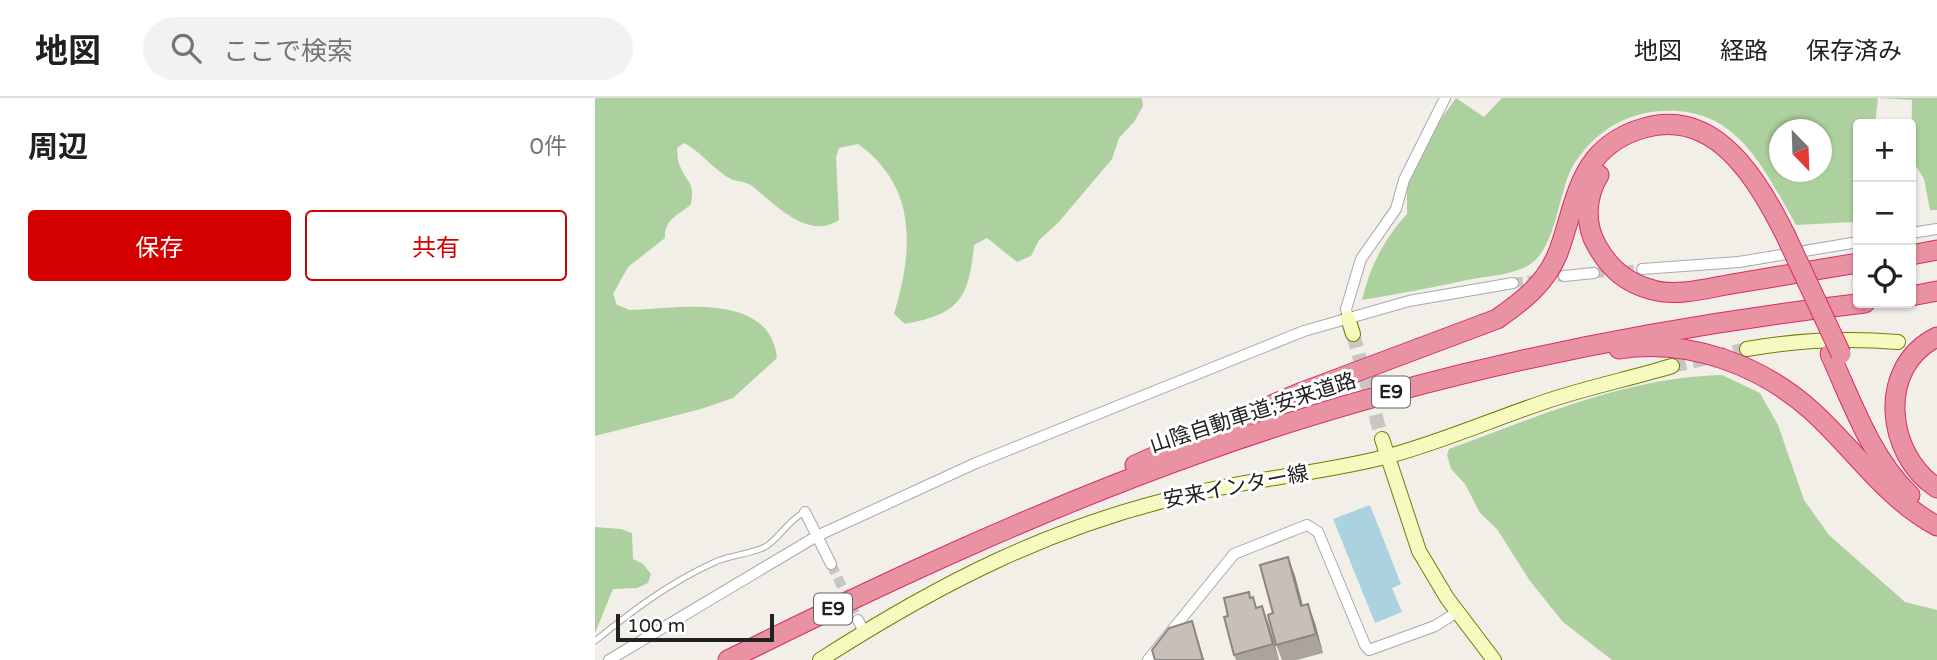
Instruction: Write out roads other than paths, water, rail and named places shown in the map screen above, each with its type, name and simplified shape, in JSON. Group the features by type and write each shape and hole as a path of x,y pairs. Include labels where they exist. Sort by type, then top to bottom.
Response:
{"highway":[{"path":"938,558 1210,430 1497,320 1525,300 1542,282 1557,255 1582,183 1595,159 1616,139 1657,124 1685,126 1728,148 1762,191 1779,235 1878,454 1895,481 1918,503 1937,512"},
{"path":"1779,235 1741,176 1717,152 1692,138 1662,134 1636,140 1610,159 1593,185 1587,218 1594,241 1608,265 1628,281 1655,291 1685,292 1853,264"},
{"path":"1916,253 1937,250"},
{"path":"1916,296 1937,294"},
{"name":"山陰自動車道;安来道路","path":"728,660 938,558 1116,484 1294,421 1383,394 1566,349 1705,324 1853,305"},
{"path":"1937,337 1912,357 1898,382 1894,410 1898,436 1915,471 1937,488"},
{"path":"1566,349 1592,354 1626,348 1691,351 1747,368 1781,386 1813,412 1887,491 1912,512 1937,526"},
{"path":"1835,354 1903,475 1923,494 1937,502"}],"main road":[{"path":"1348,318 1353,334"},
{"path":"1747,349 1798,341 1851,339 1898,342"},
{"name":"安来インター線","path":"820,660 861,626 996,558 1083,525 1192,493 1387,456 1435,442 1550,400 1672,366"},
{"path":"1382,439 1419,551 1457,612 1494,660"}],"street":[{"path":"1348,318 1346,309 1361,260 1396,209 1404,180 1445,98"},
{"path":"1916,232 1937,229"},
{"path":"1642,269 1739,262 1853,243"},
{"path":"1565,276 1594,273"},
{"path":"609,660 817,536 976,463 1304,331 1409,301 1513,283"},
{"path":"805,512 831,564"},
{"path":"1148,660 1234,554 1307,525 1318,532 1369,650 1435,626 1457,612"}],"lane":[{"path":"595,641 638,606 678,581 715,562 769,544 786,526 805,512"}],"water":[{"path":"1370,505 1401,584 1392,588 1402,612 1375,623 1333,519"}],"tunnel":[{"path":"1594,273 1642,269"},
{"path":"1513,283 1564,276"},
{"path":"1353,334 1382,439"},
{"path":"1672,366 1747,349"},
{"path":"831,564 858,620"}]}
